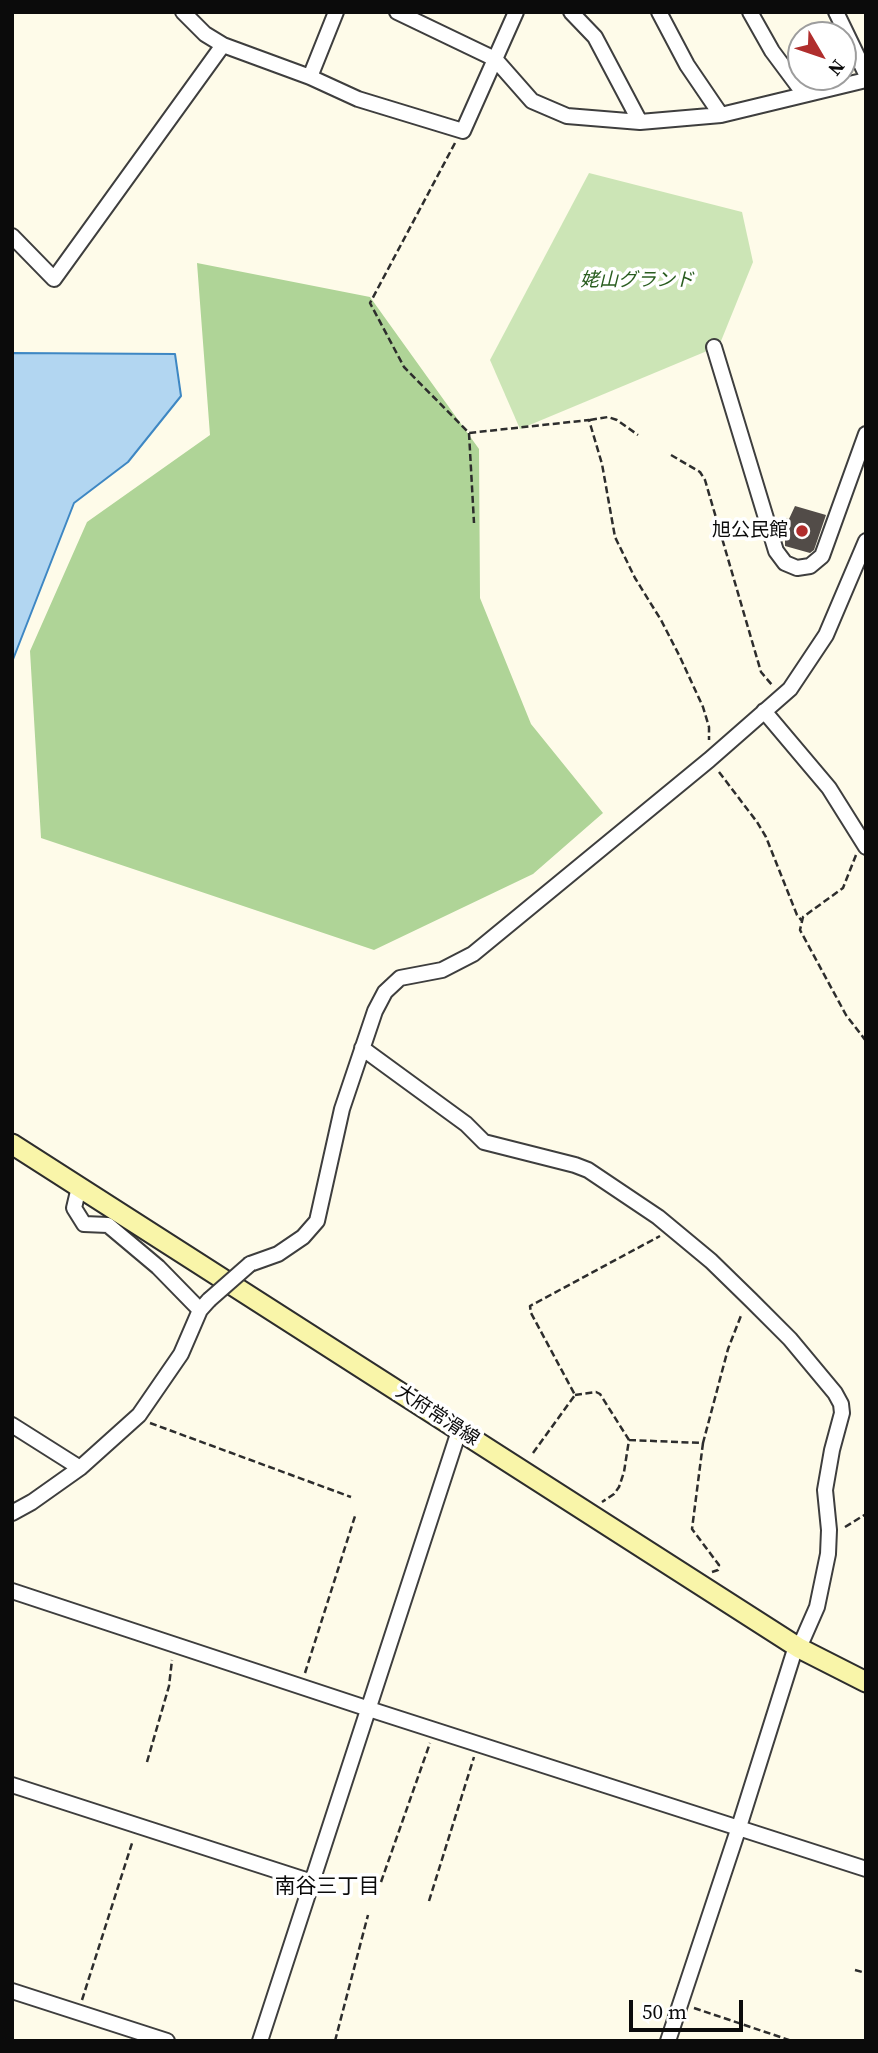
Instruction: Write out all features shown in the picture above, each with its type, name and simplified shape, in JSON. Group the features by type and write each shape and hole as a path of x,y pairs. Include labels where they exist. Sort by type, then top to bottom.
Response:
{"main road":[{"name":"大府常滑線","path":"12,1144 798,1647 866,1682"}],"street":[{"path":"183,12 205,34 223,45 310,77 358,99 463,131 516,12"},
{"path":"310,77 336,12"},
{"path":"397,12 495,59 532,101 567,116 640,122 722,115 866,80"},
{"path":"571,12 596,37 640,122"},
{"path":"659,12 687,65 722,115"},
{"path":"750,12 772,51 804,94"},
{"path":"836,12 866,74"},
{"path":"12,236 54,279 223,45"},
{"path":"714,347 776,551 785,563 797,568 810,566 822,556 866,434"},
{"path":"12,1513 80,1468 139,1415 181,1354 205,1305 250,1264 278,1254 303,1237 317,1221 342,1109 375,1011 385,992 400,978 442,970 473,954 712,757 790,688 826,635 866,541"},
{"path":"764,711 829,788 865,845"},
{"path":"362,1048 466,1124 484,1142 575,1164 588,1170 671,1228 711,1261 790,1339 841,1404 840,1425 832,1450 825,1490 829,1530 828,1554 817,1607 798,1647 668,2041"},
{"path":"79,1186 74,1208 84,1224 108,1225 205,1305"},
{"path":"12,1425 80,1468"},
{"path":"260,2041 459,1431"},
{"path":"12,1591 866,1869"},
{"path":"12,1785 312,1882"},
{"path":"12,1991 167,2041"}],"path":[{"path":"461,130 370,303 404,367 469,433 474,523"},
{"path":"469,433 608,417 638,435"},
{"path":"589,420 602,464 618,544 635,578 662,620 686,669 702,707 712,757 757,822 802,921"},
{"path":"671,455 700,472 705,480 761,672 781,696"},
{"path":"865,845 858,850 843,888 803,916 800,930 846,1015 866,1041"},
{"path":"575,1395 531,1313 530,1306 671,1228"},
{"path":"704,1570 713,1572 718,1570 719,1565 692,1529 703,1443 732,1337 751,1300"},
{"path":"533,1453 575,1395 596,1392 600,1394 629,1440 619,1487 614,1494 588,1513"},
{"path":"139,1415 145,1421 351,1497"},
{"path":"629,1440 703,1443"},
{"path":"829,1530 846,1526 866,1514"},
{"path":"301,1686 355,1516"},
{"path":"147,1762 169,1686 174,1644"},
{"path":"381,1882 435,1730"},
{"path":"429,1901 478,1744"},
{"path":"78,2014 137,1826"},
{"path":"335,2041 368,1915"},
{"path":"855,1970 866,1973"},
{"path":"680,2003 792,2041"},
{"path":"776,2041 777,2036"}],"green space":[{"name":"姥山グランド","path":"589,173 742,212 753,262 719,346 520,429 490,360"},
{"path":"197,263 370,297 479,449 480,598 531,724 603,813 533,874 374,950 41,838 30,651 87,522 210,435"}],"water":[{"path":"12,353 175,354 181,396 128,462 74,503 12,662"}],"building":[{"name":"旭公民館","path":"795,506 826,515 814,550 810,553 785,546 785,533 779,528 782,518 789,519"}],"place":[{"name":"旭公民館","path":"802,531"}],"district":[{"name":"南谷三丁目","path":"327,1888"}]}
